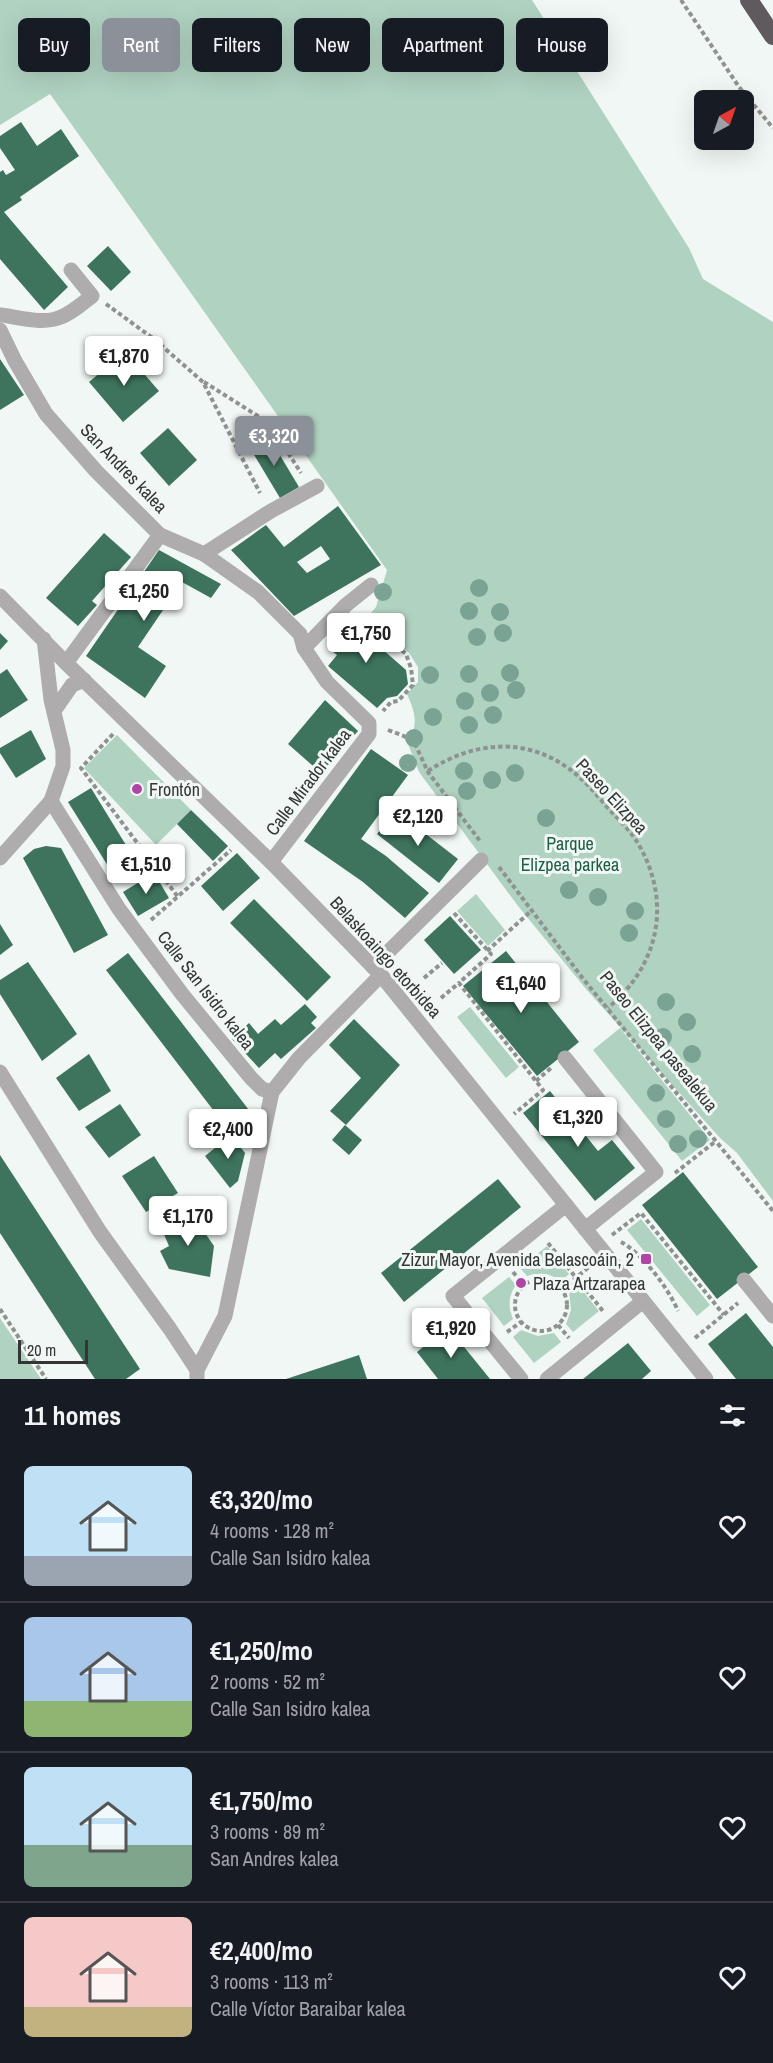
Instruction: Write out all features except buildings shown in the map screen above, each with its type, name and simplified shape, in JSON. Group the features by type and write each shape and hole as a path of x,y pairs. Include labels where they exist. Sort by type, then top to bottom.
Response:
{"highway":[{"path":"748,0 773,36"}],"street":[{"path":"0,315 46,321 61,318 92,296 71,270"},
{"name":"San Andres kalea","path":"0,330 46,414 96,471 160,535 204,554 258,592 300,634 304,648 327,682 376,722"},
{"path":"204,554 272,511 314,488"},
{"path":"66,663 160,535"},
{"path":"304,648 346,604 371,585"},
{"name":"Belaskoaingo etorbidea","path":"0,596 271,862 377,971 706,1379"},
{"path":"0,858 51,801 63,766 63,750 46,667 44,639"},
{"path":"54,711 72,685 84,680"},
{"name":"Calle Mirador kalea","path":"271,862 376,722"},
{"name":"Calle San Isidro kalea","path":"51,801 119,909 168,976 251,1078 262,1089 272,1092"},
{"path":"197,1375 225,1316 272,1092 299,1058 377,971 486,855"},
{"path":"565,1058 656,1172 585,1228"},
{"path":"0,1072 100,1232 170,1329 197,1375"},
{"path":"0,1085 21,1107"},
{"path":"521,1379 453,1296 566,1205"},
{"path":"744,1280 773,1316"},
{"path":"547,1379 643,1302"}],"path":[{"path":"681,0 740,87 773,128"},
{"path":"92,296 115,308 203,382 269,423 314,488"},
{"path":"203,382 260,493"},
{"path":"346,604 405,654 411,668 412,685 398,700 391,702 376,722"},
{"name":"Paseo Elizpea pasealekua","path":"376,722 404,736 416,746 428,772 486,855 584,980 773,1211"},
{"path":"116,731 81,768 178,897"},
{"name":"Paseo Elizpea","path":"428,772 446,760 484,747 534,751 557,760 574,772 638,842 654,878 657,924 641,973 608,1008"},
{"path":"151,921 226,855"},
{"path":"441,998 491,954 452,911 444,918"},
{"path":"487,951 532,911"},
{"path":"424,978 441,963"},
{"path":"459,983 543,1090 514,1115"},
{"path":"536,1081 543,1075"},
{"path":"671,1177 716,1141"},
{"path":"612,1235 641,1213 724,1315"},
{"path":"609,1231 632,1248 672,1297 680,1315"},
{"path":"547,1243 603,1311"},
{"path":"562,1290 594,1263"},
{"path":"512,1271 524,1285"},
{"path":"544,1280 557,1285 562,1290 566,1308 558,1325 547,1330 536,1330 521,1322 515,1309 515,1303 524,1285 544,1280"},
{"path":"695,1338 743,1299"},
{"path":"0,1309 46,1379"},
{"path":"506,1334 521,1322"},
{"path":"558,1325 569,1338"},
{"path":"689,1331 701,1346"}],"green space":[{"name":"Parque Elizpea parkea","path":"0,0 532,0 543,18 516,18 516,72 578,72 689,248 703,279 773,322 773,1201 737,1153 720,1138 586,989 518,906 419,772 408,744 415,719 407,694 418,682 418,667 409,653 368,617 376,607 387,570 50,94 0,125"},
{"name":"Frontón","path":"117,735 191,810 156,845 84,768"},
{"path":"476,894 505,930 488,946 457,911"},
{"path":"470,1007 519,1067 506,1078 457,1017"},
{"path":"620,1028 710,1140 682,1161 593,1050"},
{"path":"641,1219 710,1305 697,1316 627,1230"},
{"path":"547,1246 569,1274 561,1281 544,1274 527,1276 520,1268"},
{"path":"509,1277 516,1285 511,1293 510,1302 513,1319 504,1326 482,1298"},
{"path":"578,1285 599,1311 573,1332 566,1324 571,1310 569,1291"},
{"path":"0,1318 41,1379 0,1379"},
{"path":"521,1330 538,1336 554,1333 561,1342 534,1363 513,1337"}],"place":[{"name":"Frontón","path":"137,789"},
{"name":"Zizur Mayor, Avenida Belascoáin, 2","path":"646,1259"},
{"name":"Plaza Artzarapea","path":"521,1283"}]}
